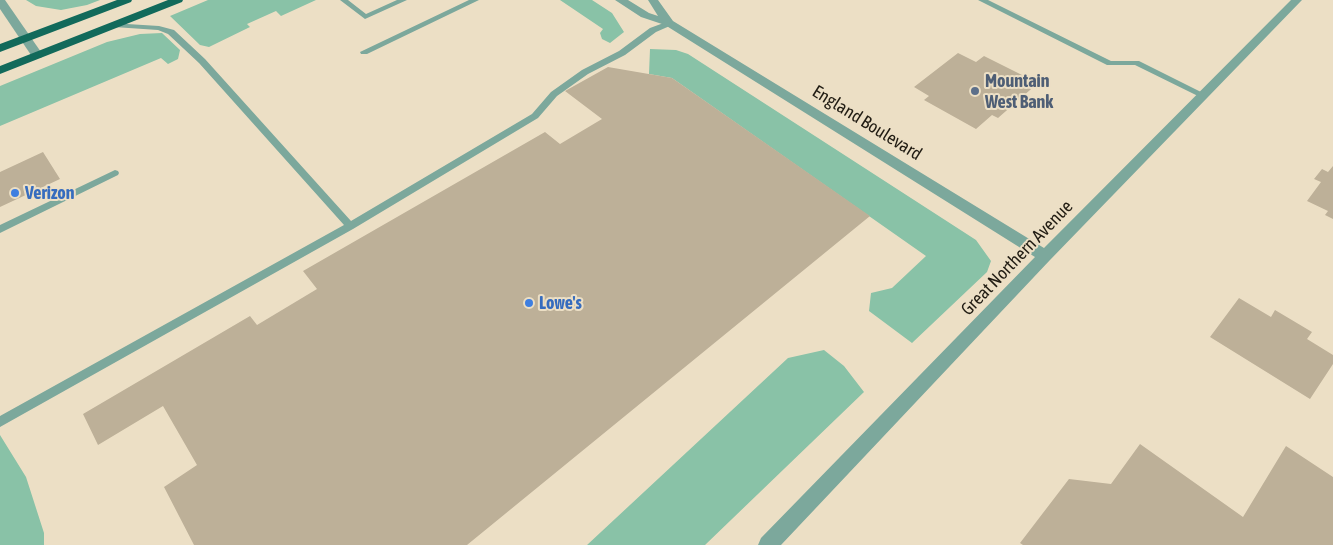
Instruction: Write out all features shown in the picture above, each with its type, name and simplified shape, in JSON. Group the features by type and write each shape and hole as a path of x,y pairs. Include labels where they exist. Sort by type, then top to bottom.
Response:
{"highway":[{"path":"0,48 127,0"},
{"path":"0,70 178,0"}],"street":[{"name":"England Boulevard","path":"620,0 645,15 669,22 1045,256"},
{"name":"England Boulevard","path":"653,0 669,22"},
{"name":"Great Northern Avenue","path":"768,545 1045,256 1297,0"},
{"path":"0,1 37,55"}],"lane":[{"path":"344,0 365,17 403,0"},
{"path":"364,52 476,0"},
{"path":"982,0 1110,63 1136,63 1203,95"},
{"path":"0,422 350,226 535,116 554,94 585,72 622,53 653,30 669,22"},
{"path":"114,25 159,28 171,32 202,61 350,226"},
{"path":"0,228 115,173"}],"green space":[{"path":"26,0 100,0 87,5 61,10 36,6"},
{"path":"208,0 316,0 281,16 276,11 247,24 250,27 209,47 200,45 170,16"},
{"path":"560,0 592,0 612,13 624,32 610,43 602,39 600,33 603,29"},
{"path":"162,33 180,50 178,59 168,64 161,58 0,126 0,86 107,42 140,34"},
{"path":"650,49 676,50 688,54 976,240 991,261 987,272 912,343 869,311 871,293 892,288 926,256 672,78 649,74"},
{"path":"824,350 844,366 864,392 705,545 587,545 788,358"},
{"path":"0,435 26,477 44,533 44,545 0,545"}],"building":[{"name":"Mountain West Bank","path":"958,53 976,62 984,56 1038,83 998,118 992,115 976,129 924,100 929,96 914,87"},
{"name":"Lowe's","path":"608,67 672,78 870,216 467,545 194,545 164,487 197,465 163,406 98,445 83,414 250,316 257,325 317,289 303,271 545,132 560,144 602,119 565,91"},
{"name":"Verizon","path":"43,152 60,179 0,207 0,172"},
{"path":"1333,166 1333,219 1325,215 1328,211 1307,201 1321,182 1314,179 1322,169 1328,172"},
{"path":"1239,298 1271,317 1275,310 1312,332 1307,339 1333,355 1333,364 1310,399 1210,337"},
{"path":"1140,444 1243,517 1286,446 1333,477 1333,545 1023,545 1020,543 1069,479 1111,484"}],"place":[{"name":"Mountain West Bank","path":"975,91"},
{"name":"Verizon","path":"15,193"},
{"name":"Lowe's","path":"529,303"}]}
